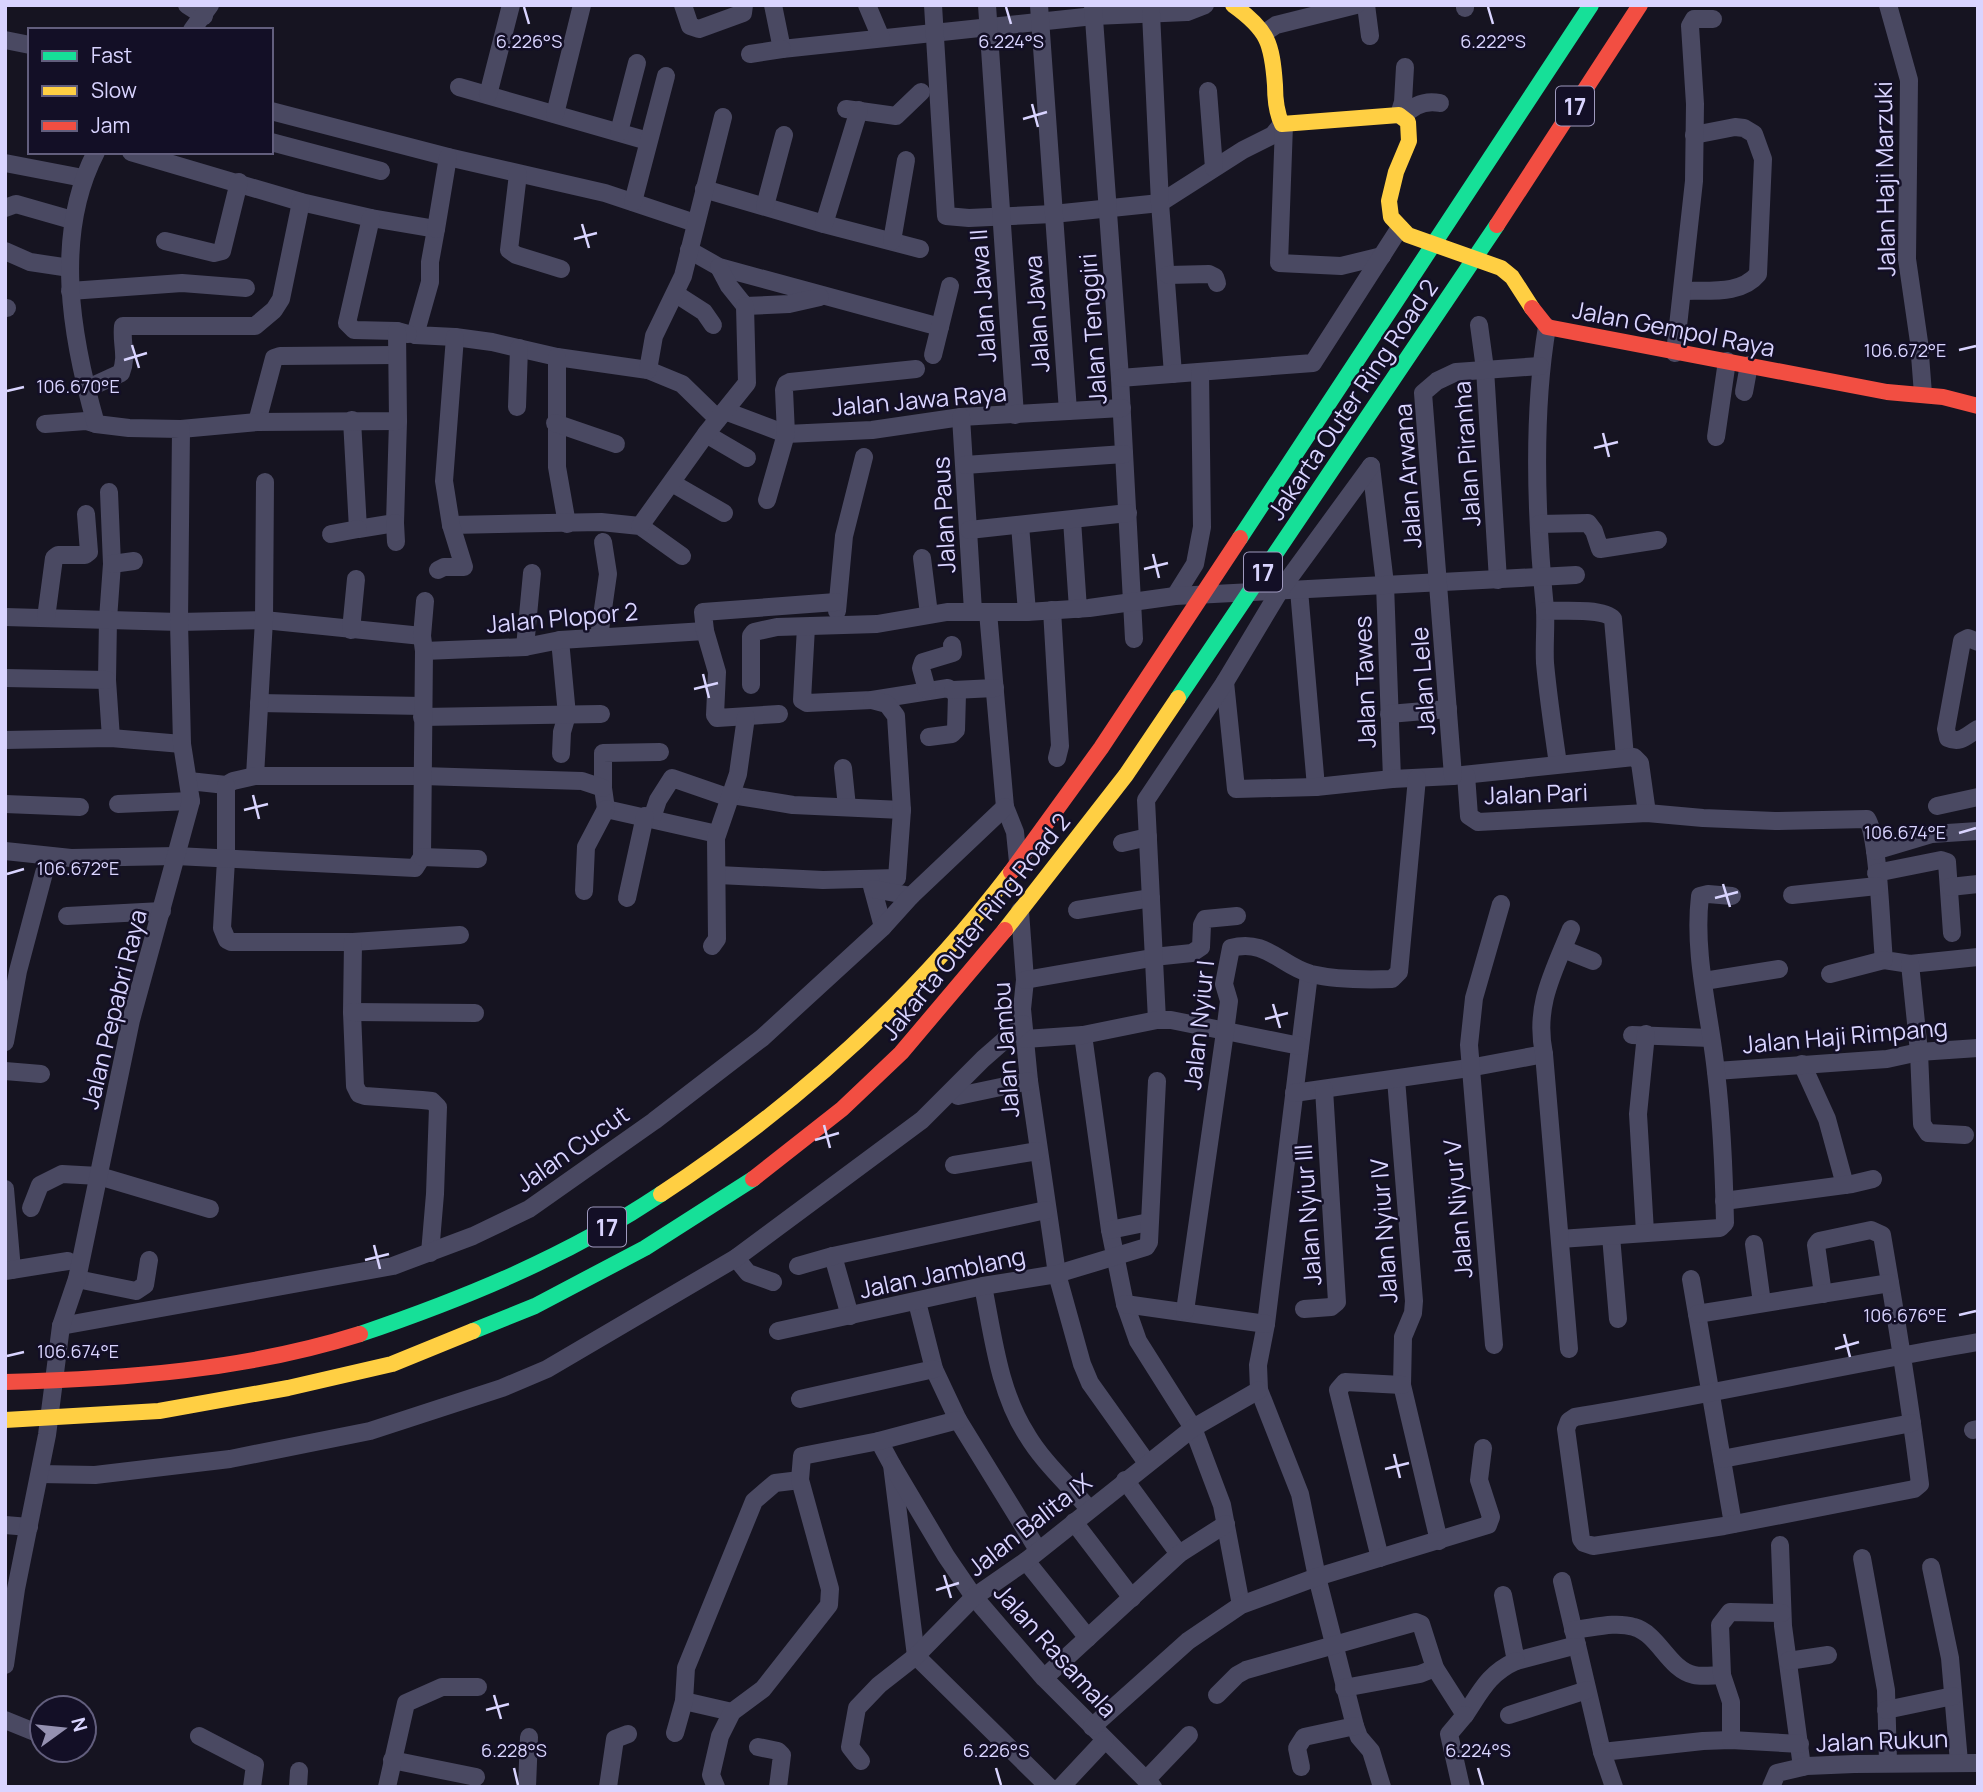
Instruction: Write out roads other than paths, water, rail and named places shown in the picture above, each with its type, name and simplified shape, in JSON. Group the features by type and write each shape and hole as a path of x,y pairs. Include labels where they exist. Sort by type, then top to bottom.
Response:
{"main road":[{"path":"1233,5 1266,32 1272,52 1276,106 1283,125 1401,116 1408,122 1409,141 1396,172 1389,201 1391,217 1399,229"},
{"name":"Jakarta Outer Ring Road 2","path":"5,1382 103,1379 285,1354 380,1328 521,1273 627,1217 723,1151 873,1030 959,936 1097,755 1505,131 1591,5"},
{"name":"Jakarta Outer Ring Road 2","path":"5,1420 159,1411 288,1388 392,1363 535,1306 645,1248 760,1175 842,1109 901,1053 1005,931 1126,775 1510,205 1640,5"},
{"path":"1505,131 1557,29"},
{"path":"1510,205 1624,58"},
{"name":"Jalan Gempol Raya","path":"1399,229 1408,236 1501,268 1512,277 1547,327 1887,392 1923,394 1978,406"}],"street":[{"path":"187,5 202,17"},
{"path":"488,95 511,5"},
{"path":"555,114 582,5"},
{"path":"683,5 690,26 699,29 743,13 744,5"},
{"path":"773,5 782,49"},
{"path":"867,5 881,38"},
{"path":"933,5 946,216 969,218 1053,214 1160,203 1243,150 1273,135 1283,125"},
{"name":"Jalan Jawa II","path":"987,5 1015,415"},
{"path":"750,54 936,34 989,26 1040,13 1187,12 1205,5"},
{"path":"1366,5 1370,36"},
{"name":"Jalan Haji Marzuki","path":"1888,5 1909,80 1907,259 1919,342 1923,394"},
{"path":"1266,32 1276,25 1348,6"},
{"name":"Jalan Tenggiri","path":"1093,11 1122,408 1134,639"},
{"name":"Jalan Jawa","path":"1040,13 1068,411"},
{"path":"1151,13 1160,203 1168,275 1173,374"},
{"path":"1675,353 1694,181 1690,26 1694,19 1713,19"},
{"path":"5,40 28,45"},
{"path":"619,132 637,63"},
{"path":"1401,116 1405,67"},
{"path":"633,202 666,76"},
{"path":"459,87 648,141"},
{"path":"1208,91 1214,168"},
{"path":"824,224 850,138 854,111 896,116 921,92"},
{"path":"1401,116 1421,103 1440,103"},
{"path":"273,112 448,157 605,193 695,223"},
{"path":"648,370 654,336 676,294 723,117"},
{"path":"1283,125 1279,262 1341,266 1382,256"},
{"path":"1683,291 1734,289 1749,284 1758,274 1759,197 1763,159 1754,134 1744,128 1735,127 1694,135"},
{"path":"765,206 784,135"},
{"path":"273,143 381,171"},
{"path":"95,154 83,178 72,220 69,291 86,389 96,424"},
{"path":"138,154 301,202 436,229"},
{"path":"396,542 396,355 430,282 430,262 448,157"},
{"path":"892,241 906,160"},
{"path":"5,163 83,178"},
{"path":"518,174 509,250 516,256 561,269"},
{"path":"165,241 214,253 222,251 239,183"},
{"path":"704,189 920,249"},
{"path":"86,389 121,373 126,362 121,339 123,326 254,326 267,318 281,299 301,202"},
{"path":"5,208 16,204 72,220"},
{"path":"371,218 347,323 354,330 455,337 557,357 648,370 682,384 721,415"},
{"path":"1120,378 1313,363 1399,229"},
{"path":"689,250 719,267 940,327"},
{"path":"5,251 30,262 71,268"},
{"path":"640,526 747,383 745,306 729,286 719,267"},
{"path":"1168,275 1209,274 1215,277 1217,283"},
{"path":"69,291 182,283 246,288"},
{"path":"933,355 950,286"},
{"path":"676,294 704,312 713,325"},
{"path":"745,306 800,303 821,296"},
{"name":"Jalan Piranha","path":"1479,325 1485,369 1498,580"},
{"path":"1547,327 1541,366 1538,431 1539,524 1545,611 1545,661 1558,764"},
{"path":"438,570 444,567 464,567 451,525 444,481 455,337"},
{"path":"517,407 519,348"},
{"path":"257,422 274,358 396,355"},
{"path":"557,357 557,467 567,524"},
{"path":"1716,437 1727,361"},
{"path":"1744,392 1749,365"},
{"path":"1485,369 1541,366"},
{"path":"767,500 786,434 786,384 916,369"},
{"name":"Jalan Arwana","path":"1439,582 1423,393 1437,381 1456,372 1485,369"},
{"path":"1175,596 1195,564 1202,527 1200,372"},
{"name":"Jalan Jawa Raya","path":"721,415 786,434 872,430 961,417 1122,408"},
{"name":"Jalan Paus","path":"961,417 969,530 980,612"},
{"path":"352,420 358,529"},
{"path":"45,424 86,421 130,428 181,429 257,422 398,421"},
{"path":"555,423 616,444"},
{"name":"Jalan Pepabri Raya","path":"5,1665 11,1588 29,1527 40,1474 61,1326 77,1279 131,1020 191,801 182,744 179,622 181,429"},
{"path":"706,435 747,458"},
{"path":"965,465 1124,454"},
{"path":"838,625 836,602 844,536 864,457"},
{"name":"Jalan Tawes","path":"1279,592 1371,466 1385,584 1392,779"},
{"path":"255,776 264,620 265,482"},
{"path":"672,483 724,513"},
{"path":"109,492 112,564 107,680 111,738"},
{"path":"969,530 1128,513"},
{"path":"46,618 54,558 58,555 85,555 89,552 86,514"},
{"path":"1072,520 1078,608"},
{"path":"451,525 601,522 640,526 682,556"},
{"path":"331,534 395,523"},
{"path":"1539,524 1588,523 1600,548 1658,540"},
{"path":"1020,525 1027,612"},
{"path":"599,637 608,574 603,542"},
{"path":"922,558 929,614"},
{"path":"112,564 134,561"},
{"path":"525,647 532,573"},
{"path":"751,685 751,642 754,632 777,627 877,624 929,614 1052,611 1175,596 1385,584 1541,579 1576,575"},
{"path":"351,630 356,579"},
{"name":"Jalan Lele","path":"1439,582 1448,709 1460,775"},
{"path":"1299,590 1316,787"},
{"path":"1157,1020 1146,800 1225,682 1279,592"},
{"path":"5,852 71,858 176,856 415,868 422,857 425,601"},
{"path":"779,714 717,718 717,672 705,631 704,612 836,602"},
{"path":"1052,611 1060,746 1057,758"},
{"path":"1545,611 1598,612 1611,616 1614,620 1625,757"},
{"name":"Jalan Jambu","path":"980,612 995,688 1005,807 1017,844 1026,980 1024,1031 1056,1274 1082,1364 1090,1382 1147,1463"},
{"name":"Jalan Plopor 2","path":"5,617 179,622 264,620 351,630 423,643 525,647 560,640 705,631"},
{"path":"806,627 803,701 807,703 872,700 947,688 995,688"},
{"path":"1978,642 1968,638 1962,641 1946,729 1948,738 1954,741 1966,738 1978,729"},
{"path":"560,640 567,715 562,732 561,754"},
{"path":"927,690 921,668 923,662 953,653 952,645"},
{"path":"5,678 107,680"},
{"path":"1225,682 1236,789 1316,787 1634,757 1640,763 1647,813 1776,821 1867,819 1875,851 1884,960"},
{"path":"929,737 952,734 956,730 957,694 953,690"},
{"path":"871,884 894,879 899,874 902,810 896,716 887,704 872,700"},
{"path":"259,703 423,712 601,714"},
{"path":"1389,714 1448,709"},
{"path":"712,946 717,939 717,834 738,774 746,717"},
{"path":"5,740 111,738 182,744"},
{"path":"584,891 586,847 606,809 603,753 660,752"},
{"path":"843,768 847,807"},
{"name":"Jalan Pari","path":"1460,775 1469,816 1478,822 1647,813"},
{"path":"189,781 226,785 255,776 423,776 582,781 603,788"},
{"path":"627,898 649,817 672,778 731,797 793,805 902,810"},
{"name":"Jalan Nyiur I","path":"1185,1311 1225,1032 1228,1000 1224,984 1231,948 1241,945 1263,948 1309,974 1360,981 1392,979 1399,972 1417,778"},
{"path":"226,785 222,928 227,940 353,942 460,935"},
{"path":"1937,806 1978,797"},
{"path":"118,804 191,801"},
{"path":"5,804 80,807"},
{"name":"Jalan Cucut","path":"61,1326 393,1266 473,1236 529,1209 654,1121 762,1038 883,927 911,895 1005,807"},
{"path":"606,809 717,834"},
{"path":"1875,851 1932,834 1978,831"},
{"path":"1122,843 1148,837"},
{"path":"422,857 478,859"},
{"path":"1792,895 1877,879 1941,860 1947,863 1952,933"},
{"path":"5,1042 12,970 44,873"},
{"path":"718,875 871,884 911,895"},
{"path":"871,884 883,927"},
{"path":"1950,887 1978,884"},
{"path":"1560,1239 1720,1228 1725,1223 1716,1070 1698,922 1700,896 1732,896"},
{"path":"1077,910 1152,898"},
{"name":"Jalan Niyur V","path":"1494,1345 1469,1045 1474,998 1501,904"},
{"path":"67,916 162,912"},
{"path":"1026,980 1196,951 1200,947 1205,919 1237,916"},
{"path":"1569,1349 1544,1054 1539,1033 1550,980 1571,929"},
{"path":"353,942 353,1080 359,1094 437,1104 435,1194 430,1253"},
{"path":"1563,949 1593,961"},
{"path":"1830,974 1884,960 1910,964 1978,957"},
{"path":"1910,964 1919,1052 1922,1124 1928,1133 1965,1135"},
{"path":"1704,981 1779,969"},
{"path":"1309,974 1266,1324 1258,1365 1259,1390 1300,1494 1344,1688 1359,1737 1371,1751 1382,1787"},
{"path":"352,1012 475,1013"},
{"path":"40,1474 95,1475 230,1459 370,1432 502,1388 547,1369 736,1258 922,1120 983,1059 1024,1031 1083,1035 1157,1020 1213,1028 1300,1046"},
{"path":"1083,1035 1110,1230 1125,1304 1138,1341 1193,1428 1222,1505 1241,1605"},
{"path":"1645,1232 1637,1114 1639,1035 1710,1038"},
{"name":"Jalan Haji Rimpang","path":"1716,1070 1887,1059 1919,1052 1978,1048"},
{"path":"1294,1093 1469,1068 1544,1054"},
{"path":"1802,1064 1827,1119 1845,1185"},
{"path":"5,1072 41,1074"},
{"name":"Jalan Nyiur IV","path":"1396,1079 1414,1301 1413,1313 1403,1337 1402,1385 1439,1541"},
{"path":"958,1096 1029,1081"},
{"name":"Jalan Jamblang","path":"778,1331 983,1286 1056,1274 1148,1245 1157,1081"},
{"name":"Jalan Nyiur III","path":"1304,1310 1331,1307 1337,1302 1324,1088"},
{"path":"954,1165 1038,1152"},
{"path":"31,1208 40,1185 62,1174 99,1176 210,1209"},
{"path":"1724,1201 1873,1179"},
{"path":"5,1189 8,1270 68,1261"},
{"path":"798,1266 1046,1210"},
{"path":"1110,1230 1149,1222"},
{"path":"1823,1294 1816,1245 1826,1238 1871,1230 1882,1235 1890,1283 1901,1355 1912,1423 1920,1484 1914,1489 1733,1524 1593,1546 1584,1543 1581,1539 1566,1429 1574,1417 1712,1394 1901,1355 1978,1342"},
{"path":"1611,1236 1618,1319"},
{"path":"1754,1244 1762,1303"},
{"path":"833,1256 850,1317"},
{"path":"736,1258 748,1273 773,1282"},
{"path":"77,1279 136,1291 145,1285 149,1260"},
{"path":"1691,1279 1733,1524"},
{"path":"1697,1314 1890,1283"},
{"path":"983,1286 1012,1409 1028,1437 1089,1509"},
{"path":"917,1302 934,1368 958,1420 1032,1555 1088,1638"},
{"path":"1125,1304 1266,1324"},
{"path":"800,1399 934,1368"},
{"path":"1380,1558 1338,1390 1345,1382 1402,1385"},
{"name":"Jalan Balita IX","path":"861,1760 850,1747 857,1708 879,1685 916,1656 974,1597 1032,1555 1193,1428 1259,1390"},
{"path":"716,1787 711,1775 720,1737 732,1712 763,1689 829,1605 831,1589 800,1480 802,1456 879,1441 958,1420"},
{"path":"1722,1459 1912,1423"},
{"name":"Jalan Rasamala","path":"879,1441 946,1556 974,1597 1044,1678 1151,1785"},
{"path":"1092,1727 1188,1641 1241,1605 1317,1577 1488,1525 1491,1521 1479,1480 1483,1448"},
{"path":"892,1465 916,1656 1049,1787"},
{"path":"675,1733 684,1701 686,1668 754,1501 775,1483 800,1480"},
{"path":"1125,1480 1179,1554"},
{"path":"1074,1522 1132,1598"},
{"path":"1044,1678 1179,1554 1226,1524"},
{"path":"5,1525 29,1527"},
{"path":"1771,1787 1777,1773 1794,1768 1800,1744 1782,1612 1780,1545"},
{"path":"1863,1558 1880,1652 1888,1762"},
{"path":"1931,1567 1950,1658 1959,1762"},
{"path":"1562,1581 1602,1752 1614,1787"},
{"path":"1503,1595 1516,1661"},
{"path":"1731,1740 1731,1702 1722,1675 1720,1625 1730,1612 1782,1612"},
{"path":"1217,1695 1246,1670 1419,1622 1435,1668 1465,1715"},
{"path":"1461,1787 1449,1734 1487,1681 1500,1668 1516,1661 1575,1637 1618,1624 1635,1627 1646,1633 1666,1655 1693,1675 1722,1675"},
{"path":"1788,1661 1828,1655"},
{"path":"1344,1688 1420,1674 1435,1668"},
{"path":"387,1787 406,1703 442,1687 478,1687"},
{"path":"1509,1716 1587,1690"},
{"path":"1886,1710 1953,1696"},
{"path":"684,1701 732,1712"},
{"path":"5,1720 28,1729"},
{"path":"1301,1767 1297,1748 1304,1737 1355,1726"},
{"path":"608,1787 615,1739 628,1734"},
{"path":"1151,1785 1189,1735"},
{"path":"199,1736 255,1765 252,1787"},
{"path":"527,1787 529,1737"},
{"path":"1062,1787 1105,1740"},
{"path":"1602,1752 1731,1740 1800,1744"},
{"path":"758,1747 778,1751 782,1755 778,1787"},
{"path":"392,1760 476,1777"},
{"name":"Jalan Rukun","path":"1794,1768 1888,1762 1978,1763"}]}
